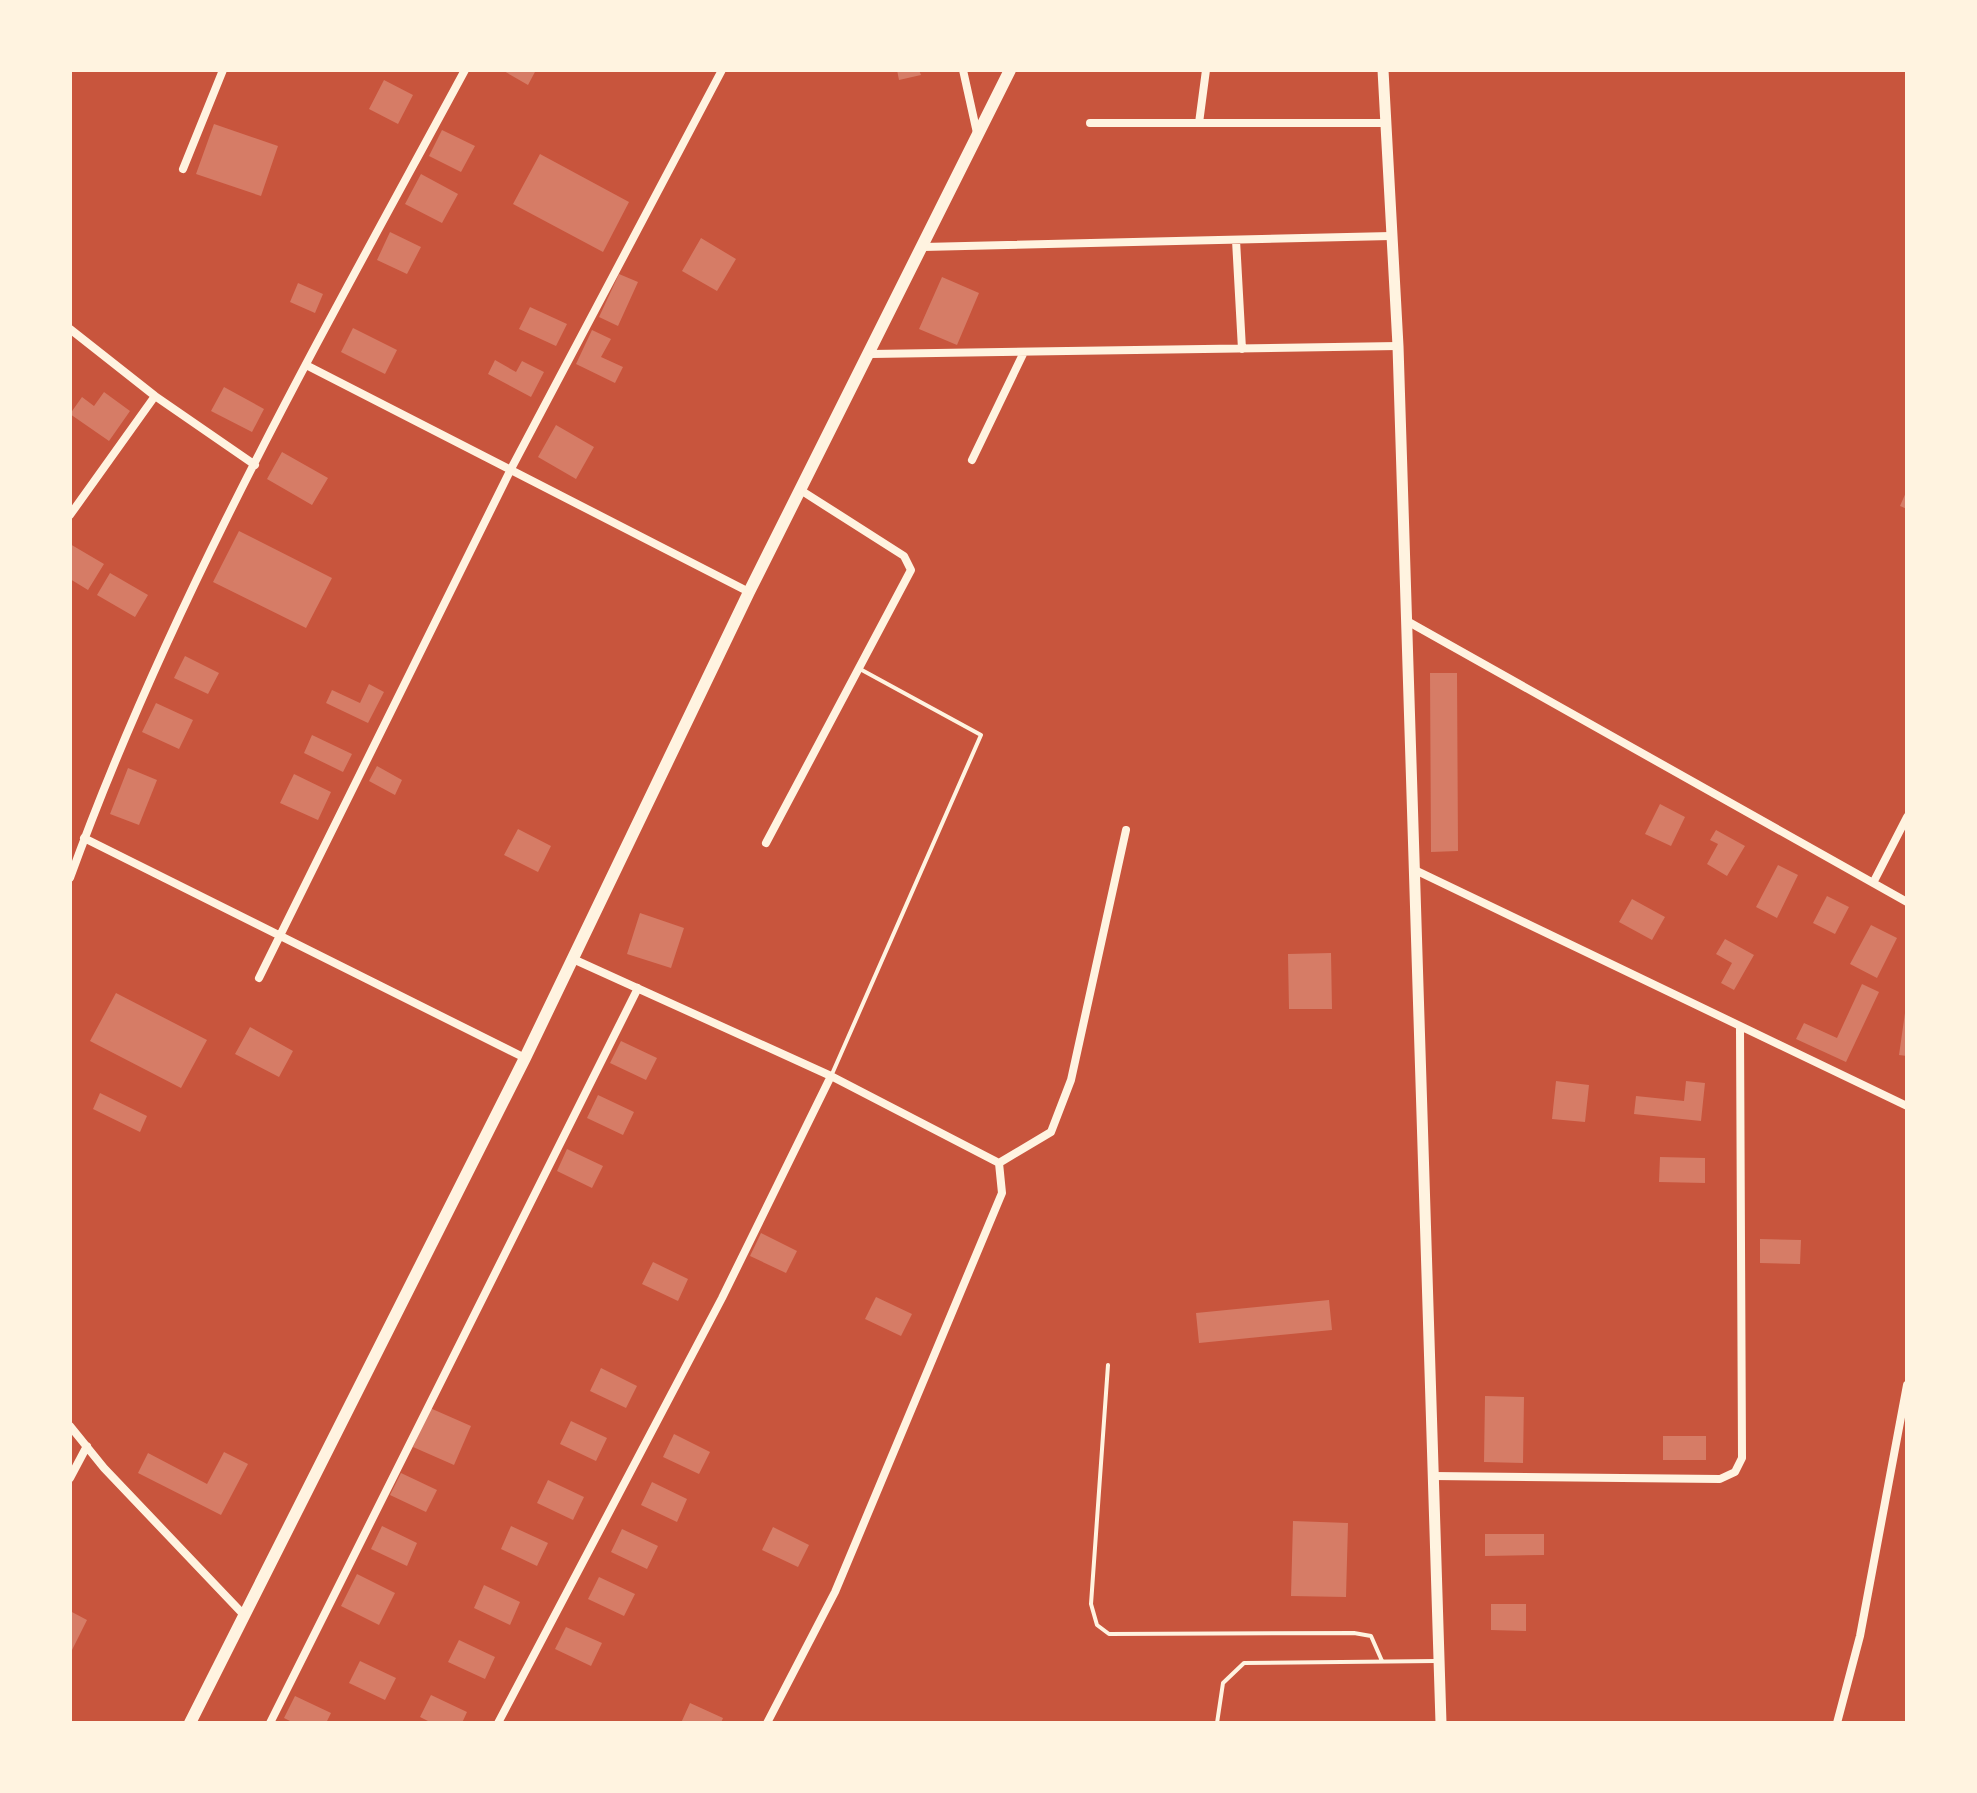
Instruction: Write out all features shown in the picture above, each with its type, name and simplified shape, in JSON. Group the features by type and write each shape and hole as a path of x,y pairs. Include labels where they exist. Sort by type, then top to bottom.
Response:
{"highway":[{"path":"190,1723 525,1058 749,592 871,354 1010,70"}],"main road":[{"path":"1383,70 1398,346 1441,1723"}],"street":[{"path":"183,169 223,70"},
{"path":"70,878 84,838 175,626 306,365 465,70"},
{"path":"259,978 511,469 722,70"},
{"path":"963,70 977,134"},
{"path":"1199,123 1206,70"},
{"path":"1090,123 1385,123"},
{"path":"923,247 1391,236"},
{"path":"1236,240 1242,349"},
{"path":"70,329 155,396 255,465"},
{"path":"871,354 1398,346"},
{"path":"972,460 1024,352"},
{"path":"306,365 749,592"},
{"path":"70,515 155,396"},
{"path":"766,843 911,570 904,556 802,491"},
{"path":"1407,621 1907,902"},
{"path":"1873,883 1907,817"},
{"path":"999,1163 1051,1132 1071,1080 1126,830"},
{"path":"84,838 525,1058"},
{"path":"1415,870 1907,1106"},
{"path":"573,959 831,1076 999,1163"},
{"path":"270,1723 638,988"},
{"path":"1433,1476 1720,1479 1735,1472 1742,1458 1740,1028"},
{"path":"498,1723 722,1298 831,1076"},
{"path":"767,1723 835,1592 1002,1193 999,1163"},
{"path":"1837,1723 1860,1636 1907,1385"},
{"path":"70,1426 243,1614"},
{"path":"70,1478 87,1446"}],"lane":[{"path":"831,1076 981,735 857,668"},
{"path":"1108,1365 1091,1604 1097,1625 1109,1634 1354,1633 1371,1636 1382,1661"},
{"path":"1217,1723 1223,1683 1244,1663 1439,1661"}],"building":[{"path":"502,70 536,70 528,85"},
{"path":"897,70 919,70 921,75 899,80"},
{"path":"384,80 413,95 398,124 369,109"},
{"path":"214,124 278,146 261,196 196,174"},
{"path":"442,130 475,146 461,172 429,156"},
{"path":"540,154 629,202 603,252 513,204"},
{"path":"421,174 458,194 442,223 405,204"},
{"path":"390,232 421,247 407,274 377,260"},
{"path":"701,238 736,259 717,291 682,271"},
{"path":"619,274 638,282 618,326 599,317"},
{"path":"942,277 979,293 957,345 919,329"},
{"path":"298,283 323,294 315,313 290,302"},
{"path":"530,307 567,324 556,346 519,329"},
{"path":"353,328 397,350 385,374 341,352"},
{"path":"592,330 611,339 601,357 623,367 615,383 576,364"},
{"path":"495,360 516,372 522,361 544,372 531,397 488,374"},
{"path":"224,387 264,409 252,432 211,411"},
{"path":"104,392 130,411 109,441 70,414 82,397 94,406"},
{"path":"556,425 594,447 576,479 538,457"},
{"path":"282,452 328,478 312,505 267,479"},
{"path":"1907,490 1907,509 1900,506"},
{"path":"239,531 332,578 306,628 213,582"},
{"path":"70,544 104,564 88,590 70,579"},
{"path":"110,573 148,595 135,617 97,595"},
{"path":"185,656 219,673 208,694 174,678"},
{"path":"1430,673 1457,673 1458,851 1431,852"},
{"path":"369,684 384,692 368,723 326,703 332,690 360,703"},
{"path":"156,703 193,720 179,749 142,732"},
{"path":"312,735 352,754 343,772 304,753"},
{"path":"377,766 402,780 395,795 369,781"},
{"path":"128,768 157,780 139,825 110,814"},
{"path":"294,774 331,792 318,820 280,803"},
{"path":"1660,804 1685,817 1671,846 1645,834"},
{"path":"518,829 551,846 538,872 504,855"},
{"path":"1716,830 1745,846 1727,876 1707,864 1718,844 1710,840"},
{"path":"1778,865 1798,875 1777,918 1756,907"},
{"path":"1827,896 1849,907 1835,934 1813,923"},
{"path":"1632,899 1665,917 1652,940 1619,922"},
{"path":"640,913 684,928 671,968 627,954"},
{"path":"1871,925 1897,938 1877,978 1850,964"},
{"path":"1725,939 1754,955 1734,990 1721,983 1732,963 1716,954"},
{"path":"1331,953 1332,1009 1289,1009 1288,954"},
{"path":"1862,984 1879,992 1846,1062 1796,1039 1804,1023 1837,1038"},
{"path":"116,993 207,1040 181,1088 90,1041"},
{"path":"1907,1013 1907,1056 1899,1055"},
{"path":"250,1027 293,1051 279,1077 235,1054"},
{"path":"621,1041 657,1058 646,1080 610,1063"},
{"path":"1556,1081 1589,1085 1585,1122 1552,1119"},
{"path":"1686,1081 1705,1083 1701,1121 1634,1114 1636,1096 1684,1101"},
{"path":"100,1093 147,1116 140,1132 93,1109"},
{"path":"598,1095 634,1112 623,1135 587,1118"},
{"path":"567,1149 603,1166 592,1188 557,1171"},
{"path":"1660,1157 1705,1158 1705,1183 1659,1182"},
{"path":"761,1233 797,1251 786,1273 750,1256"},
{"path":"1760,1239 1801,1240 1800,1264 1760,1263"},
{"path":"653,1262 688,1279 678,1301 642,1284"},
{"path":"876,1297 912,1314 901,1336 865,1319"},
{"path":"1329,1300 1332,1330 1199,1343 1196,1313"},
{"path":"601,1368 637,1386 626,1408 590,1391"},
{"path":"1485,1396 1524,1397 1523,1463 1484,1462"},
{"path":"430,1408 471,1426 454,1465 413,1447"},
{"path":"571,1421 607,1438 596,1461 560,1444"},
{"path":"674,1434 710,1452 699,1474 663,1457"},
{"path":"1663,1436 1706,1436 1706,1460 1663,1460"},
{"path":"224,1452 248,1464 221,1515 138,1473 148,1453 207,1484"},
{"path":"401,1473 437,1490 426,1512 390,1495"},
{"path":"548,1480 584,1497 573,1520 537,1503"},
{"path":"652,1482 687,1499 677,1522 641,1505"},
{"path":"1293,1521 1348,1523 1346,1597 1291,1596"},
{"path":"382,1526 417,1543 407,1566 371,1549"},
{"path":"511,1526 548,1543 537,1566 501,1549"},
{"path":"773,1527 809,1545 798,1567 762,1550"},
{"path":"622,1529 658,1546 647,1569 611,1552"},
{"path":"1485,1534 1544,1534 1544,1555 1485,1556"},
{"path":"357,1574 395,1593 379,1625 341,1606"},
{"path":"599,1577 635,1594 624,1616 588,1599"},
{"path":"484,1585 520,1602 510,1625 474,1608"},
{"path":"1491,1604 1526,1604 1526,1631 1491,1630"},
{"path":"70,1611 87,1620 70,1654"},
{"path":"566,1627 602,1643 591,1666 555,1649"},
{"path":"459,1640 495,1657 485,1679 448,1662"},
{"path":"360,1661 396,1678 385,1700 349,1683"},
{"path":"431,1695 467,1712 462,1723 432,1723 420,1717"},
{"path":"295,1696 331,1713 326,1723 294,1723 284,1718"},
{"path":"690,1703 723,1718 721,1723 681,1723"}]}
